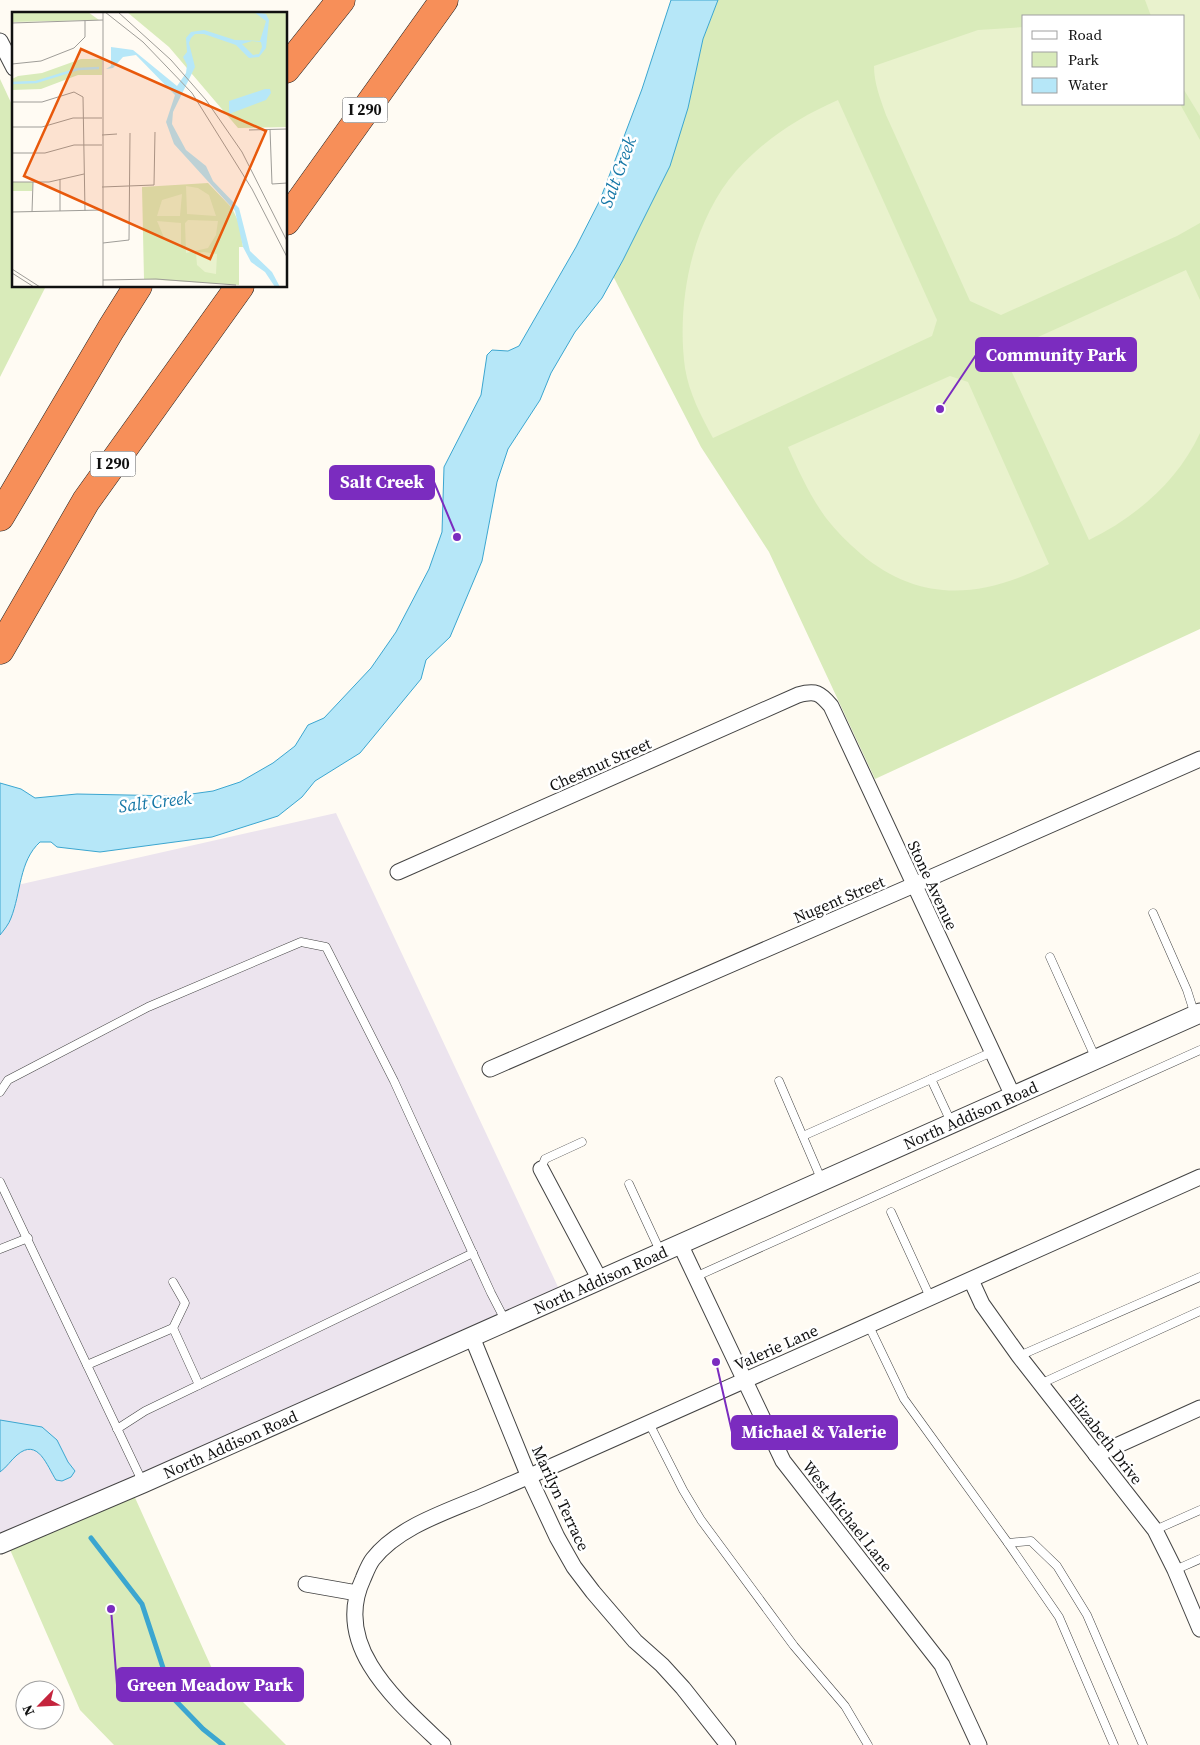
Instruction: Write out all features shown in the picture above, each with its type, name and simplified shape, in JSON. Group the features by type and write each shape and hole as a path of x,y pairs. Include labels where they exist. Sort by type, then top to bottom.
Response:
{"highway":[{"path":"288,66 341,0"},
{"name":"I 290","path":"288,218 444,0"},
{"path":"0,517 137,288"},
{"name":"I 290","path":"0,650 86,501 239,288"}],"street":[{"path":"0,41 12,64"},
{"name":"Chestnut Street","path":"398,872 798,695 816,693"},
{"name":"Stone Avenue","path":"816,693 823,697 831,706 1013,1096"},
{"name":"Nugent Street","path":"490,1069 1200,759"},
{"name":"North Addison Road","path":"0,1544 143,1483 1013,1096 1198,1018"},
{"path":"541,1169 600,1280"},
{"name":"Valerie Lane","path":"357,1593 372,1559 414,1526 649,1424 868,1324 1200,1177"},
{"name":"West Michael Lane","path":"680,1244 783,1461 942,1665 979,1745"},
{"name":"Elizabeth Drive","path":"971,1280 982,1304 1019,1356 1154,1530 1175,1570 1200,1629"},
{"name":"Marilyn Terrace","path":"472,1337 529,1477 557,1537 574,1567 635,1640 684,1688 728,1745"},
{"path":"1096,1455 1200,1408"},
{"path":"306,1584 357,1593 355,1620 363,1652 377,1677 390,1693 443,1745"}],"lane":[{"path":"1153,913 1198,1018"},
{"path":"0,1092 8,1080 148,1007 300,942 326,946 394,1081 506,1322"},
{"path":"1050,957 1096,1060"},
{"path":"695,1277 1200,1050"},
{"path":"803,1136 992,1052"},
{"path":"931,1079 952,1124"},
{"path":"778,1081 822,1181"},
{"path":"541,1169 545,1159 582,1142"},
{"path":"0,1182 143,1483"},
{"path":"629,1184 661,1252"},
{"path":"891,1212 930,1297"},
{"path":"0,1249 28,1238"},
{"path":"117,1429 145,1411 473,1253"},
{"path":"1019,1356 1200,1277"},
{"path":"87,1365 173,1328 184,1303 173,1282"},
{"path":"1040,1384 1200,1312"},
{"path":"868,1324 904,1399 1008,1542 1059,1617 1114,1745"},
{"path":"173,1328 199,1385"},
{"path":"649,1424 683,1490 701,1520 794,1646 845,1706 868,1745"},
{"path":"1154,1530 1200,1510"},
{"path":"1008,1542 1031,1541 1057,1566 1087,1615 1143,1745"},
{"path":"1175,1570 1200,1559"}],"shaded area":[{"path":"336,813 559,1289 0,1536 0,917 13,886"}],"green space":[{"path":"718,0 1200,0 1200,629 875,779 769,552 701,447 613,276 623,260 688,108 703,39"},
{"path":"1145,0 1200,0 1200,116 1185,92 1185,15 1151,15"},
{"path":"1022,27 1022,105 1181,105 1200,140 1200,223 1177,236 1001,315 970,301 886,115 876,84 874,66 978,30"},
{"path":"0,79 12,105 12,288 45,288 0,377"},
{"path":"838,100 937,320 932,336 713,438 689,386 683,343 686,290 698,238 708,214 721,191 747,159 796,121"},
{"path":"1186,270 1200,300 1200,433 1180,467 1154,496 1123,520 1089,540 1009,366 1014,348"},
{"path":"950,376 968,382 1049,564 1001,584 977,589 929,588 906,581 883,570 861,554 838,532 820,510 805,484 788,447"},
{"path":"132,1491 214,1673 286,1745 114,1745 80,1710 8,1545"}],"water":[{"path":"671,0 718,0 703,39 688,108 670,166 602,298 575,332 551,373 540,400 508,449 497,482 482,561 450,637 426,660 421,679 360,753 315,781 302,797 278,816 212,837 100,852 57,847 51,842 40,842 28,858 11,918 0,935 0,783 21,789 35,798 77,794 177,796 213,791 240,782 273,763 295,746 308,725 324,718 371,668 396,632 429,569 442,532 444,467 481,395 487,355 492,350 508,351 519,346 576,247 600,200 642,89"},
{"path":"0,1420 42,1427 57,1440 68,1462 75,1471 71,1477 62,1481 56,1480 41,1455 31,1449 24,1450 17,1455 0,1472"}],"waterway":[{"path":"91,1538 142,1604 173,1698 203,1729 223,1745"}],"place":[{"name":"Community Park","path":"940,409"},
{"name":"Salt Creek","path":"457,537"},
{"name":"Michael & Valerie","path":"716,1362"},
{"name":"Green Meadow Park","path":"111,1609"}]}
